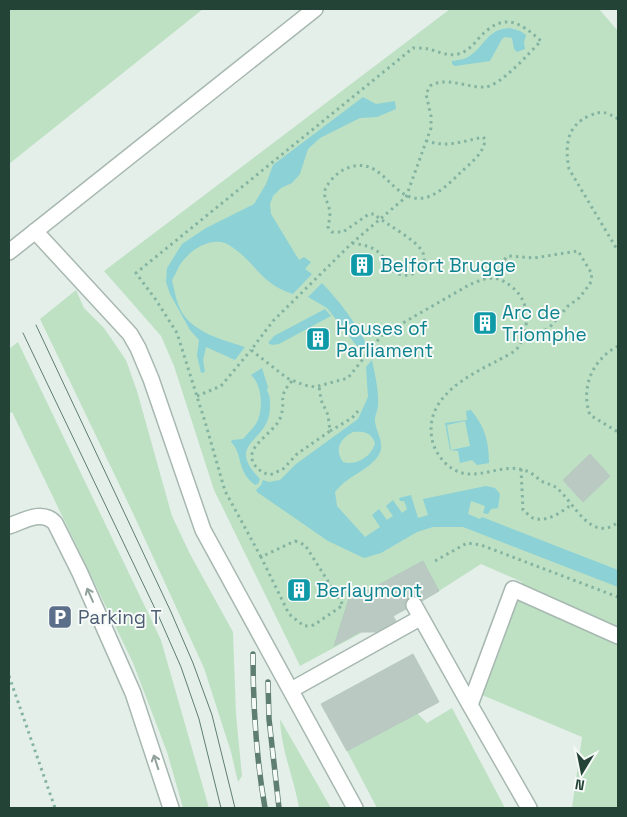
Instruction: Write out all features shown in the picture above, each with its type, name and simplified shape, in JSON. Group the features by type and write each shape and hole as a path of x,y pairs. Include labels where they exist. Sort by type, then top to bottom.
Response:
{"street":[{"path":"9,252 315,9"},
{"path":"35,231 130,334 138,348 151,379 203,530 355,808"},
{"path":"9,526 40,516 51,519 55,523 80,573 133,694 171,808"},
{"path":"470,705 513,589 618,636"},
{"path":"290,690 417,611 529,808"}],"path":[{"path":"197,396 222,386 273,321 352,243 406,197 431,128 431,116 426,94 430,86 448,82 483,88 491,86 542,41 526,28 515,23 505,22 490,28 470,48 461,54 452,56 426,48 413,48 136,274 156,300 177,333 225,492 289,614 304,626 314,625 343,605 305,545 295,541 261,558"},
{"path":"618,119 607,112 598,112 580,120 572,129 567,155 569,169 618,251"},
{"path":"352,243 373,249 382,256 394,272 402,276 409,276 415,273 423,263 424,256 414,242 374,214 369,214 343,232 332,232 328,227 330,216 329,207 325,200 325,191 331,180 339,172 351,166 365,166 377,170 406,197 423,198 437,192 473,160 484,147 485,139 483,137 447,144 436,144 427,141"},
{"path":"497,278 500,264 508,256 534,258 578,251 592,274 590,284 579,298 568,306 550,327 541,333 523,335"},
{"path":"251,350 292,381 304,385 319,386 348,378 382,335 469,285 482,279 497,278 510,284 522,297 528,311 527,326 519,347 455,385 440,400 431,422 432,439 438,455 447,465 470,475 502,469 520,469 556,487 590,525 602,528 613,526 618,522"},
{"path":"618,346 599,360 585,392 590,414 618,432"},
{"path":"292,381 283,391 281,416 276,425 255,446 252,453 252,461 263,473 270,475 277,473 297,454 352,418 358,411"},
{"path":"319,386 320,400 328,415 330,431"},
{"path":"520,469 523,510 532,518 554,516 572,505"},
{"path":"435,561 467,543 481,544 618,597"},
{"path":"9,676 55,808"}],"green space":[{"path":"9,9 203,9 9,164"},
{"path":"450,9 599,9 618,31 618,808 572,808 582,737 482,695 522,582 481,564 439,591 300,666 214,490 174,366 161,336 104,271"},
{"path":"76,290 84,308 104,328 126,360 137,391 172,516 190,554 233,632 236,714 242,776 238,782 231,752 204,668 131,509 40,319"},
{"path":"18,342 161,640 209,808 183,808 167,752 133,663 12,412 9,414 9,349"},
{"path":"452,708 505,808 377,808 347,751 417,713 427,723"},
{"path":"280,719 331,808 299,808 285,753"}],"water":[{"path":"510,28 526,35 525,49 517,52 514,49 512,38 505,37 490,61 455,66 452,64 452,61 464,59 474,53 491,35 502,29"},
{"path":"363,97 376,104 395,101 396,109 377,117 360,118 320,138 308,149 300,174 292,183 281,188 273,196 270,204 271,214 299,260 304,257 311,262 305,269 312,274 293,294 273,285 240,253 225,243 211,242 197,248 181,263 172,280 182,313 205,333 245,347 235,360 206,347 203,360 205,372 201,373 197,355 199,340 190,330 170,294 166,282 167,268 182,244 206,228 254,204 266,184 273,165"},
{"path":"322,283 346,311 366,343 360,350 327,308 308,297"},
{"path":"325,309 331,316 279,344 272,345 268,343 274,336"},
{"path":"372,360 378,395 375,421 381,450 374,461 335,492 337,506 365,537 380,527 372,515 379,509 387,520 393,516 386,506 393,500 402,513 407,509 404,501 400,501 399,498 411,495 418,518 428,515 423,499 486,486 495,488 500,494 498,508 491,509 488,514 483,513 485,506 471,501 468,514 480,519 482,517 618,570 618,587 463,527 433,527 417,532 381,553 364,558 328,541 257,492 256,490 263,480 269,482 280,480 296,464 358,419 368,397 366,367","holes":["353,432 367,433 375,443 371,452 363,459 353,463 343,462 339,453 340,445"]},
{"path":"262,368 270,398 268,418 264,428 247,449 246,457 260,479 258,484 255,485 245,474 235,446 231,442 232,440 243,439 258,420 261,408 260,396 255,379 251,375"},
{"path":"471,410 483,429 487,441 489,463 477,465 472,460 460,463 458,451 450,450 445,423 467,420 466,411","holes":["465,421 470,446 451,450 447,425"]}],"building":[{"path":"590,454 610,476 583,502 563,480"},
{"path":"423,561 439,591 422,601 418,597 410,597 406,601 406,609 393,616 396,621 376,632 360,632 334,646 350,595 356,597"},
{"path":"413,654 439,702 347,751 321,704"}],"tram line":[{"path":"36,325 171,612 193,663 212,715 235,808"},
{"path":"23,333 181,667 199,719 221,808"}],"railway":[{"path":"253,654 259,770 265,808"},
{"path":"268,682 269,719 279,808"}],"place":[{"name":"Belfort Brugge","path":"362,265"},
{"name":"Arc de Triomphe","path":"485,323"},
{"name":"Houses of Parliament","path":"318,339"},
{"name":"Berlaymont","path":"299,590"},
{"name":"Parking T","path":"60,617"}]}
